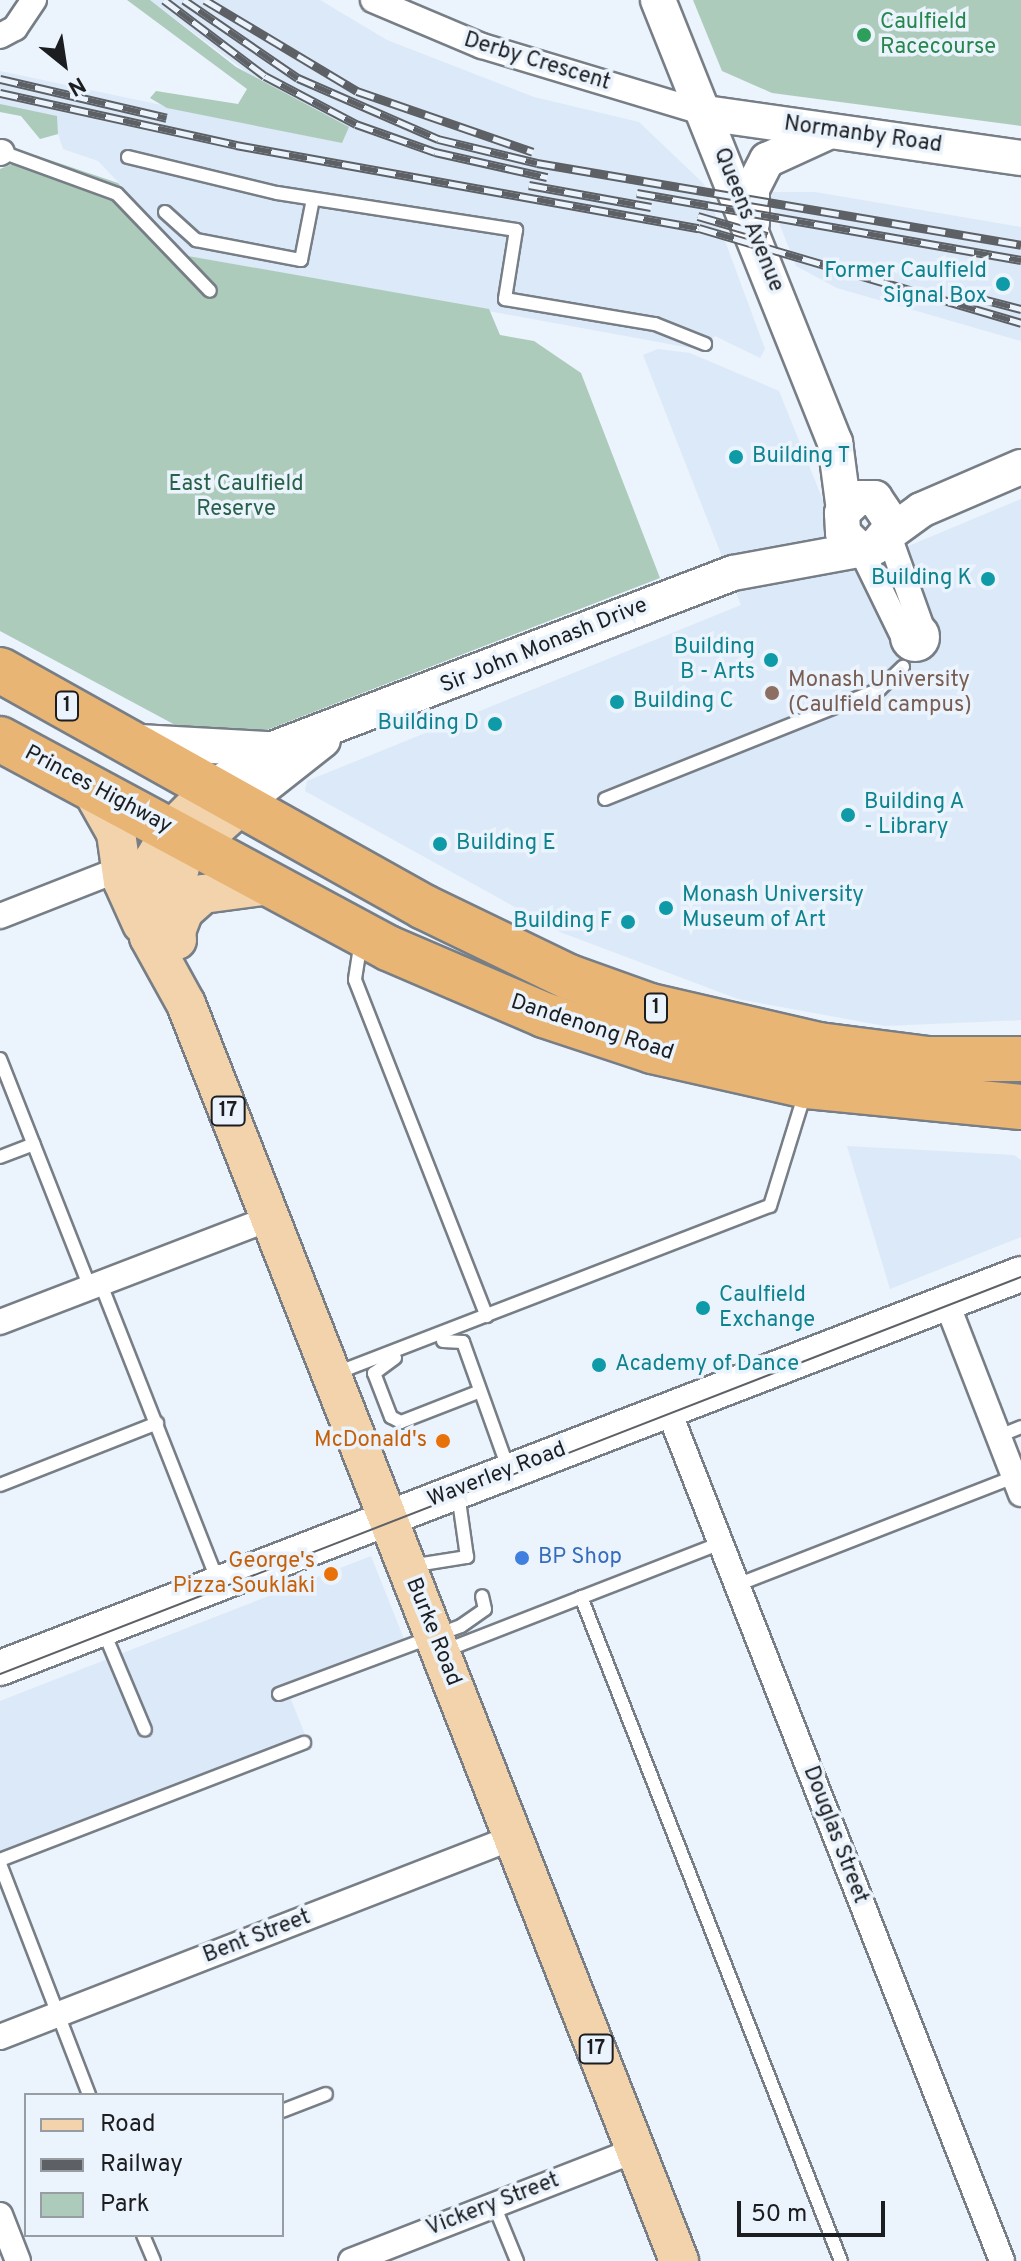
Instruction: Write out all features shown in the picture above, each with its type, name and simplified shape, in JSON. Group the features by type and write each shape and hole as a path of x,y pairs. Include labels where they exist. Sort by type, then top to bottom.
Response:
{"highway":[{"name":"1","path":"0,670 135,741 228,796"},
{"name":"Princes Highway","path":"0,739 184,836"},
{"name":"Dandenong Road","path":"228,796 481,937 650,1006 880,1054 1021,1059"},
{"name":"Dandenong Road","path":"184,836 363,934 577,1027 807,1086 1021,1107"}],"main road":[{"name":"17","path":"90,787 116,833 120,869 162,936"},
{"name":"Burke Road","path":"228,796 184,836 162,936 679,2261"},
{"path":"162,936 201,895 270,885"}],"street":[{"path":"0,36 15,28 34,0"},
{"name":"Derby Crescent","path":"373,0 482,46 705,113"},
{"name":"Queens Avenue","path":"658,0 860,505"},
{"name":"Normanby Road","path":"705,113 1021,158"},
{"path":"755,240 751,197 767,160 790,144 837,132"},
{"name":"Sir John Monash Drive","path":"228,796 274,749 333,732 758,566 874,541 975,485 1021,467"},
{"name":"Sir John Monash Drive","path":"758,566 860,505 975,485"},
{"path":"874,541 891,513 860,505 843,533 874,541 908,606 913,632"},
{"name":"Sir John Monash Drive","path":"228,796 333,732"},
{"path":"135,741 214,752 274,749"},
{"path":"0,916 120,869"},
{"path":"0,1322 271,1218"},
{"name":"Waverley Road","path":"0,1668 1012,1273"},
{"path":"946,1301 1010,1432 1018,1485"},
{"name":"Douglas Street","path":"668,1409 1002,2261"},
{"name":"Bent Street","path":"0,2037 514,1837"},
{"name":"Vickery Street","path":"351,2261 636,2150"},
{"path":"0,2215 18,2261"}],"lane":[{"path":"1,152 117,194 210,291"},
{"path":"128,157 313,199 516,230 505,299 655,324 705,344"},
{"path":"165,212 196,240 301,260 313,199"},
{"path":"605,799 880,689 903,667"},
{"path":"363,934 355,980 487,1316"},
{"path":"0,1059 34,1144 157,1423 219,1583"},
{"path":"333,1375 770,1206 807,1086"},
{"path":"0,1157 34,1144"},
{"path":"478,1392 401,1422 391,1417 374,1373 382,1363 456,1336 478,1392 509,1471"},
{"path":"0,1485 157,1423"},
{"path":"737,1585 1018,1485"},
{"path":"407,1566 467,1557 458,1490"},
{"path":"279,1694 581,1597 721,1543"},
{"path":"438,1643 485,1609 482,1596"},
{"path":"581,1597 841,2261"},
{"path":"103,1628 145,1730"},
{"path":"88,2093 0,1862 304,1743"},
{"path":"284,2110 326,2094"},
{"path":"494,2205 517,2261"},
{"path":"144,2237 154,2261"}],"shaded area":[{"path":"150,0 320,0 387,40 534,97 639,122 704,184 765,349 760,358 715,336 702,350 188,256 98,161 63,149 58,134 40,139 21,116 0,112 0,71 342,143"},
{"path":"767,192 815,192 1021,227 1021,341 837,288 796,266"},
{"name":"Monash University (Caulfield campus)","path":"658,349 690,353 779,391 851,570 1021,499 1021,1020 885,1026 738,999 560,932 305,791 307,781 741,605 643,355"},
{"path":"847,1146 1014,1155 1021,1160 1021,1237 890,1289"},
{"path":"371,1556 408,1649 290,1697 310,1747 0,1860 0,1701"}],"green space":[{"path":"127,0 150,0 236,67 349,127 342,143 167,108 150,98 156,91 238,104 247,89"},
{"name":"Caulfield Racecourse","path":"693,0 1021,0 1021,126 772,93 722,71"},
{"path":"0,104 57,116 58,134 40,139 21,116 0,112"},
{"name":"East Caulfield Reserve","path":"35,155 118,183 188,256 489,309 500,335 534,341 581,373 660,578 254,735 192,734 0,631 0,169"}],"tram line":[{"path":"0,1674 1021,1277"}],"railway":[{"path":"164,0 265,76 356,124 435,152 547,177"},
{"path":"184,0 298,78 438,139 537,163 1021,245"},
{"path":"205,0 357,91 533,152"},
{"path":"0,79 167,118"},
{"path":"0,93 236,145 699,228 1021,323"},
{"path":"529,185 651,207"},
{"path":"637,193 1021,260"},
{"path":"698,216 767,236"},
{"path":"975,297 1021,309"}],"place":[{"name":"Caulfield Racecourse","path":"864,35"},
{"name":"Former Caulfield Signal Box","path":"1003,284"},
{"name":"Building T","path":"736,457"},
{"name":"Building K","path":"988,579"},
{"name":"Building B - Arts","path":"771,660"},
{"name":"Monash University (Caulfield campus)","path":"772,693"},
{"name":"Building C","path":"617,702"},
{"name":"Building D","path":"495,724"},
{"name":"Building A - Library","path":"848,815"},
{"name":"Building E","path":"440,844"},
{"name":"Monash University Museum of Art","path":"666,908"},
{"name":"Building F","path":"628,922"},
{"name":"Caulfield Exchange","path":"703,1308"},
{"name":"Academy of Dance","path":"599,1365"},
{"name":"McDonald's","path":"443,1441"},
{"name":"BP Shop","path":"522,1558"},
{"name":"George's Pizza Souklaki","path":"331,1574"}]}
